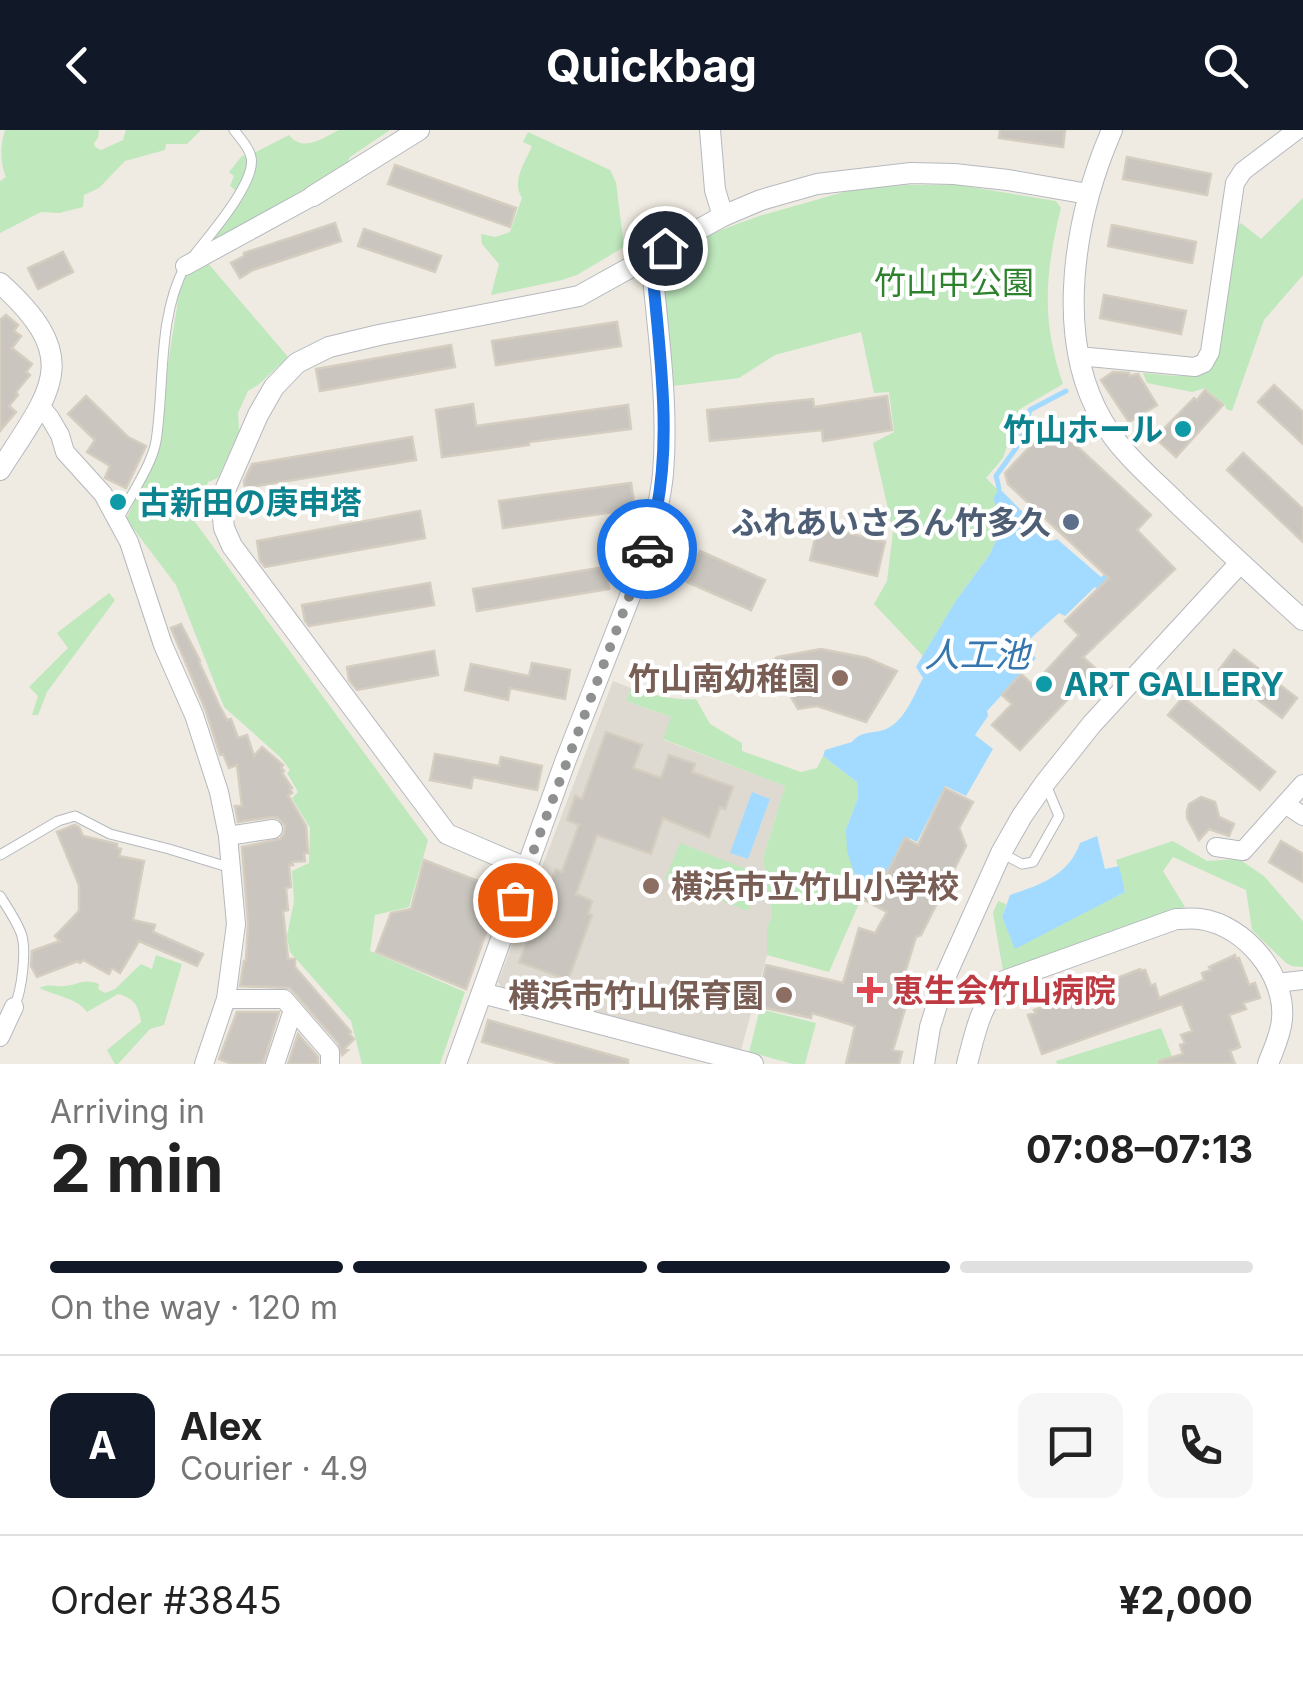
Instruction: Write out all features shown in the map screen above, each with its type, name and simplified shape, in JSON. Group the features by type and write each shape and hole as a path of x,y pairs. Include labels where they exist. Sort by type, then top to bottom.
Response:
{"street":[{"path":"186,266 313,196 419,130"},
{"path":"710,130 715,190 723,216"},
{"path":"1112,130 1098,161 1079,233 1074,310 1078,356 1090,397 1118,444 1303,620"},
{"path":"1078,356 1196,368 1204,363 1210,352 1235,183 1243,170 1296,130"},
{"path":"526,868 446,834 232,546 224,528 226,488 274,388 297,363 329,348 579,296 723,216 760,200 817,184 912,173 954,174 1088,194"},
{"path":"456,1064 654,526 665,439 651,256"},
{"path":"0,283 30,312 48,343 52,378 40,407 0,470"},
{"path":"40,407 50,418 66,452 104,494 129,542 219,792 228,836 236,924 226,999 204,1064"},
{"path":"924,1064 930,1027 947,973 1001,852 1045,782 1092,724 1240,563"},
{"path":"1216,848 1243,851 1303,784"},
{"path":"1286,804 1303,816"},
{"path":"228,836 272,830"},
{"path":"967,1064 980,1014 1004,981 1176,918 1200,919 1238,934 1257,952 1282,1000 1282,1022 1268,1064"},
{"path":"1276,983 1303,980"},
{"path":"482,994 753,1064"},
{"path":"226,999 284,999 330,1052 330,1064"},
{"path":"0,1036 14,1007"},
{"path":"276,1064 293,1010"}],"lane":[{"path":"118,521 155,444 165,336 178,280 252,172 252,159 234,130"},
{"path":"1001,852 1022,864 1033,862 1059,816 1045,782"},
{"path":"0,855 58,821 75,816 110,834 231,868"},
{"path":"0,896 22,936 22,970 14,1007"}],"shaded area":[{"name":"横浜市立竹山小学校","path":"613,681 631,688 626,701 671,717 664,740 785,786 763,858 772,915 767,928 767,955 741,1050 501,987 498,982"}],"green space":[{"path":"5,130 99,130 94,143 101,150 123,140 126,130 201,130 187,144 166,144 165,150 125,161 99,188 84,195 83,207 59,213 41,212 0,233 0,181 6,177 1,154"},
{"path":"339,130 390,130 350,157 346,165 204,252 236,191 230,186 234,176 229,172 242,156 289,135 307,143"},
{"path":"528,132 610,170 616,182 624,247 577,275 491,295 499,264 482,244 481,234 495,237 510,232 522,198 518,179 532,146 523,142"},
{"name":"竹山中公園","path":"959,185 1056,201 1061,208 1051,254 1048,317 1063,384 1020,409 1003,458 986,478 998,490 993,499 1000,531 990,554 923,656 874,604 887,581 893,531 873,443 894,432 889,392 874,393 861,332 775,355 739,378 673,386 657,263 710,234 759,216 851,190"},
{"path":"1303,198 1303,275 1264,320 1232,411 1205,388 1192,392 1147,383 1143,373 1186,376 1210,369 1235,229 1241,223 1261,239"},
{"path":"207,262 288,357 248,391 238,413 239,431 218,478 208,482 195,522 428,840 409,907 375,915 370,951 465,992 440,1064 362,1064 351,1021 290,952 287,936 294,901 292,871 309,863 310,828 292,798 298,792 287,773 290,770 224,707 176,585 126,519 160,448 181,281 190,269"},
{"path":"109,593 115,600 47,692 38,715 32,715 38,696 29,687 68,648 57,633"},
{"path":"631,688 671,698 696,699 710,724 742,743 742,751 801,772 817,768 823,756 857,782 858,798 846,829 854,873 868,883 829,972 767,955 767,928 772,915 763,858 785,786 663,739 671,717 626,701"},
{"path":"1173,841 1207,861 1239,859 1264,876 1303,921 1303,967 1286,963 1252,930 1246,890 1173,857 1163,871 1185,907 1003,971 993,913 998,901 1006,904 1002,917 1015,948 1125,892 1116,860"},
{"path":"680,843 762,875 748,911 665,879"},
{"path":"156,955 182,964 164,1025 150,1029 118,1064 107,1050 141,1022 132,1000 118,994 87,1012 72,1001 39,988 88,982 99,984 98,989 105,993 115,989 141,964 152,969"},
{"path":"760,1009 816,1023 805,1064 749,1052"},
{"path":"1161,1028 1175,1064 1056,1061"}],"water":[{"name":"人工池","path":"999,488 1051,541 1057,539 1101,577 1106,573 1118,583 1105,596 1095,587 1065,616 1059,613 1022,646 1036,658 987,711 988,716 975,735 993,749 966,796 945,786 917,842 909,838 890,873 876,867 868,883 854,873 847,851 846,829 858,798 857,782 823,756 825,750 890,727 905,712 923,678 916,667 990,554 1000,531 993,499"},
{"path":"752,792 770,799 748,859 730,853"},
{"path":"1097,836 1105,869 1119,866 1125,892 1015,949 1002,917 1010,895 1061,871 1080,843"}],"building":[{"path":"1000,130 1065,130 1063,147 999,138"},
{"path":"1127,157 1211,174 1207,195 1123,179"},
{"path":"395,165 516,208 510,227 388,184"},
{"path":"335,223 341,241 253,270 240,278 231,263 244,253"},
{"path":"1112,225 1196,242 1192,263 1108,246"},
{"path":"364,229 441,256 435,272 358,246"},
{"path":"63,252 73,272 38,289 28,268"},
{"path":"1104,295 1186,311 1181,334 1100,318"},
{"path":"6,315 18,325 14,331 21,336 12,348 32,364 26,372 30,375 9,406 16,412 0,431 0,320"},
{"path":"617,322 621,346 496,365 492,341"},
{"path":"451,345 455,367 320,391 316,369"},
{"path":"1113,372 1138,374 1157,405 1129,422 1101,380"},
{"path":"1274,385 1303,412 1303,444 1258,402"},
{"name":"竹山ホール","path":"1205,390 1223,405 1176,457 1155,438"},
{"path":"86,396 128,437 146,446 126,488 105,478 110,466 87,452 95,440 68,414"},
{"path":"887,396 892,430 823,441 822,430 710,441 707,410 813,399 814,407"},
{"path":"473,404 476,426 628,405 631,429 442,457 436,410"},
{"path":"1052,423 1151,515 1137,530 1175,569 1083,657 1096,669 1020,750 992,725 1012,704 1002,695 1021,674 1033,685 1079,635 1065,621 1109,578 1008,484 1005,473"},
{"path":"412,437 416,460 245,488 252,464"},
{"path":"1243,453 1303,509 1303,542 1227,470"},
{"path":"631,483 635,509 503,528 499,501"},
{"path":"420,511 425,538 265,567 260,561 257,541"},
{"path":"818,526 885,542 877,576 810,560"},
{"path":"700,551 765,580 751,610 687,582"},
{"path":"605,567 609,589 477,611 473,589"},
{"path":"430,583 434,605 309,626 305,621 302,605"},
{"path":"181,624 238,738 247,735 254,756 262,747 283,765 282,773 292,788 288,795 306,826 308,853 304,853 305,861 289,865 288,910 283,911 288,959 295,959 295,967 351,1032 354,1039 342,1055 339,1044 290,988 240,986 248,923 242,847 280,839 285,826 272,817 238,822 235,806 242,806 237,765 229,768 223,754 220,755 171,628"},
{"path":"821,649 867,658 897,671 866,722 817,706 798,709 770,662"},
{"path":"1234,650 1297,698 1282,718 1219,670"},
{"path":"434,651 438,675 357,690 349,680 347,667"},
{"path":"532,663 570,670 565,699 510,688 508,700 465,690 471,664 529,676"},
{"path":"1183,697 1275,772 1260,790 1168,715"},
{"path":"606,732 642,745 633,768 661,778 669,755 695,764 692,772 733,787 725,809 720,807 709,837 663,818 651,854 597,835 576,894 592,901 588,914 592,915 568,980 519,962 556,869 562,872 579,825 567,820 575,796 582,799"},
{"path":"435,754 499,766 501,757 542,766 537,790 473,777 471,788 430,780"},
{"path":"945,788 973,802 959,828 966,846 921,935 916,937 897,999 907,1002 893,1050 902,1052 899,1064 846,1064 855,1026 812,1013 811,1018 757,1006 766,965 843,983 859,928 875,933 887,912 862,899 877,868 887,873 905,838 918,845"},
{"path":"1201,797 1215,802 1219,817 1234,824 1229,836 1209,829 1199,840 1187,811 1189,804"},
{"path":"74,825 83,836 117,844 121,849 119,856 144,861 133,920 155,925 153,932 203,954 197,966 139,941 120,973 112,968 109,974 83,960 37,977 31,966 32,951 60,941 55,936 79,911 79,885 57,832"},
{"path":"1281,841 1303,854 1303,882 1269,862"},
{"path":"424,860 501,890 466,989 376,952 391,913 411,909"},
{"path":"1235,955 1249,985 1255,983 1260,998 1243,1003 1246,1009 1229,1015 1240,1047 1230,1051 1235,1064 1160,1064 1159,1061 1183,1054 1180,1045 1185,1043 1181,1035 1192,1031 1182,1004 1042,1054 1028,1015 1050,1004 1047,994 1091,979 1094,987 1140,969 1145,970 1151,986 1155,984 1159,998 1204,980 1202,973 1211,970 1209,967"},
{"path":"237,1012 279,1012 263,1064 232,1064 219,1059"},
{"path":"488,1020 628,1060 628,1064 560,1064 482,1042"},
{"path":"298,1034 318,1057 318,1064 288,1064"}],"waterway":[{"path":"999,488 996,476 1019,444 1030,410 1066,391"}],"way so far":[{"path":"515,900 647,549"}],"place":[{"name":"竹山ホール","path":"1183,429"},
{"name":"古新田の庚申塔","path":"118,502"},
{"name":"ふれあいさろん竹多久","path":"1071,522"},
{"name":"竹山南幼稚園","path":"840,678"},
{"name":"ART GALLERY","path":"1044,684"},
{"name":"横浜市立竹山小学校","path":"651,886"},
{"name":"恵生会竹山病院","path":"870,990"},
{"name":"横浜市竹山保育園","path":"784,995"}],"route":[{"path":"647,549 660,500 665,439 651,256 665,248"}]}
